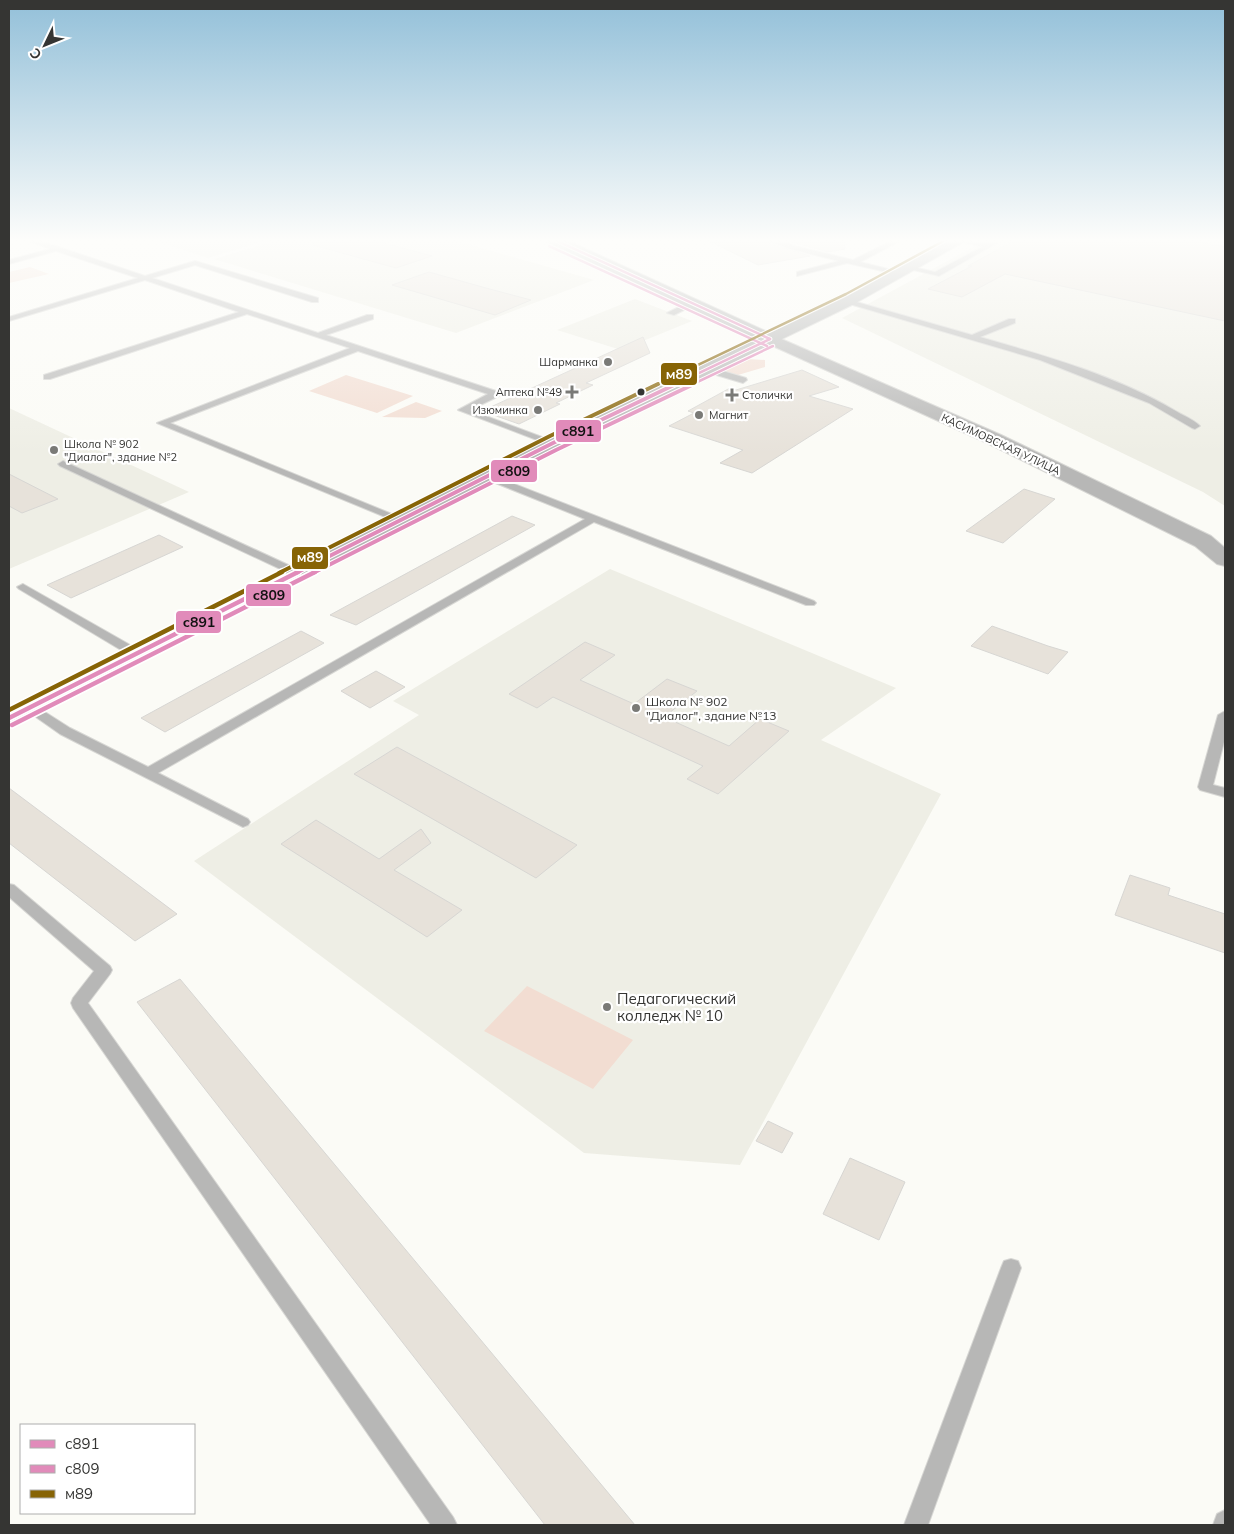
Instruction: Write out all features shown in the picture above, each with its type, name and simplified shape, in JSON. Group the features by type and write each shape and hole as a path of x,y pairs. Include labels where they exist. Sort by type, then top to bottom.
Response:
{"street":[{"path":"707,311 770,338"},
{"path":"9,718 486,476 829,311"},
{"name":"КАСИМОВСКАЯ УЛИЦА","path":"770,338 994,439 1202,541 1225,559"}],"lane":[{"path":"9,319 37,311"},
{"path":"242,311 496,394 462,410 553,443"},
{"path":"670,313 676,311"},
{"path":"881,311 1043,358 1152,401 1195,426"},
{"path":"47,377 246,312"},
{"path":"319,335 370,317"},
{"path":"973,338 1012,321"},
{"path":"358,348 162,423 400,519"},
{"path":"706,369 743,380"},
{"path":"63,464 295,572"},
{"path":"486,476 810,603"},
{"path":"148,773 592,519"},
{"path":"23,587 135,653"},
{"path":"29,708 65,731 243,822"},
{"path":"1225,715 1204,787 1225,793"},
{"path":"9,889 104,970 79,1003 445,1525"},
{"path":"916,1525 1011,1268"}],"shaded area":[{"path":"383,311 514,311 456,333"},
{"path":"606,311 665,311 692,321 621,350 557,330"},
{"path":"856,311 1225,311 1225,506 1203,492 842,318"},
{"path":"747,359 765,360 765,367 738,375 724,371"},
{"path":"346,375 413,396 377,413 309,391"},
{"path":"416,402 442,411 425,418 382,417"},
{"name":"Школа № 902 \"Диалог\", здание №2","path":"9,408 189,492 9,569"},
{"name":"Педагогический колледж № 10","path":"610,569 896,688 821,740 941,794 740,1165 584,1153 194,861 419,715 393,701"},
{"path":"527,986 633,1040 593,1089 484,1031"}],"building":[{"path":"480,311 506,311 495,315"},
{"path":"1176,311 1225,311 1225,321"},
{"path":"643,337 650,353 586,383 593,385 519,424 482,411"},
{"path":"802,370 839,387 809,396 853,409 752,473 720,463 743,450 669,426 694,413 688,411 730,388 736,390"},
{"path":"9,474 58,499 22,513 9,506"},
{"path":"1024,489 1055,499 1003,543 966,531"},
{"path":"512,516 535,525 356,625 330,615"},
{"path":"159,535 183,547 71,598 47,585"},
{"path":"992,626 1068,652 1048,674 971,646"},
{"path":"301,631 324,643 165,732 141,718"},
{"path":"585,642 615,655 580,680 634,704 667,679 697,691 664,717 729,746 760,719 789,731 718,794 687,779 703,766 553,697 537,708 509,694"},
{"path":"376,671 405,687 370,708 341,691"},
{"path":"397,747 577,845 536,878 354,774"},
{"path":"9,788 177,914 135,941 9,843"},
{"path":"316,820 379,859 421,829 431,843 394,870 462,910 427,937 281,844"},
{"path":"1130,875 1170,888 1168,895 1225,914 1225,953 1115,915"},
{"path":"180,979 635,1525 545,1525 137,1002"},
{"path":"768,1121 793,1133 782,1153 756,1141"},
{"path":"850,1158 905,1182 879,1240 823,1214"}],"transit line":[{"name":"с809","path":"690,311 767,346"},
{"name":"с891","path":"708,311 770,339"},
{"name":"м89","path":"9,710 550,436 811,311"},
{"name":"с891","path":"9,718 553,443 770,339"},
{"name":"с809","path":"12,725 556,450 773,346"}],"place":[{"name":"Шарманка","path":"608,362"},
{"name":"Аптека №49","path":"572,392"},
{"name":"Столички","path":"732,395"},
{"name":"Изюминка","path":"538,410"},
{"name":"Магнит","path":"699,415"},
{"name":"Школа № 902 \"Диалог\", здание №2","path":"54,450"},
{"name":"Школа № 902 \"Диалог\", здание №13","path":"636,708"},
{"name":"Педагогический колледж № 10","path":"607,1007"}]}
